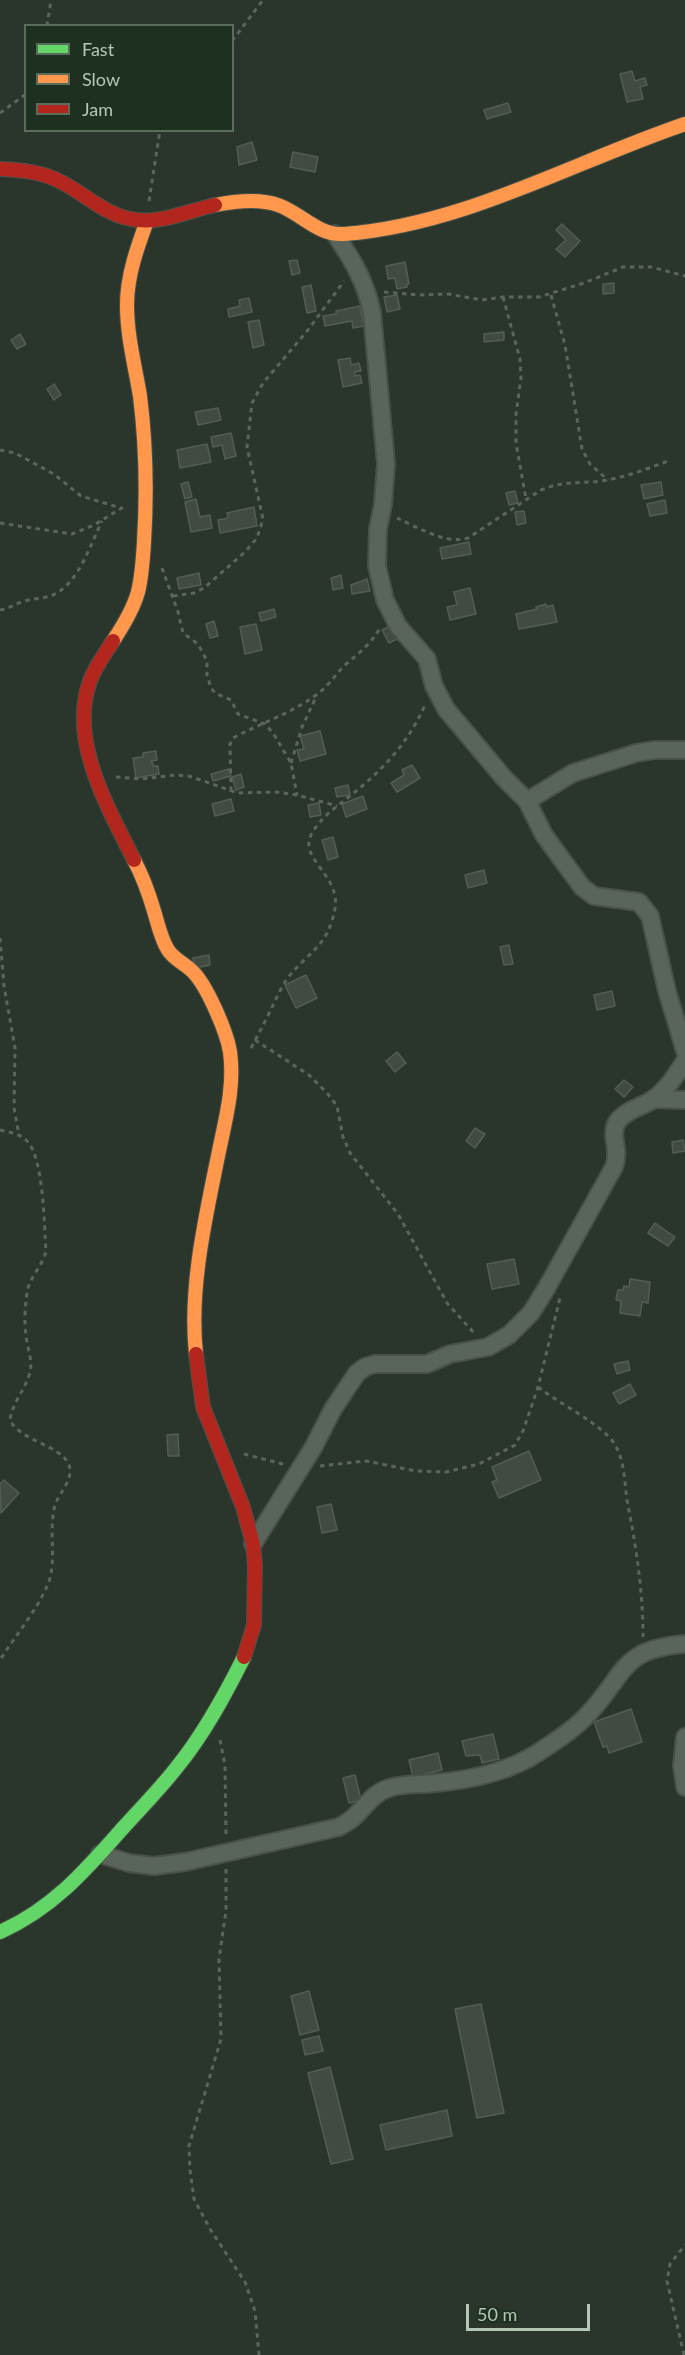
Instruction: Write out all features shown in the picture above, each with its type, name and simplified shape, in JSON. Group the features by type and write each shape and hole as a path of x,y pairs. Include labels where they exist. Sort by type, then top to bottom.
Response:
{"street":[{"path":"0,169 33,172 63,183 103,209 123,218 147,221 220,205 251,201 269,202 286,207 313,225 335,234 361,232 443,215 481,203 591,158 685,124"},
{"path":"0,1932 25,1921 40,1911 100,1854 177,1767 200,1735 246,1652 254,1624 253,1544 243,1507 203,1407 194,1337 196,1288 210,1196 232,1084 230,1050 215,1008 204,986 194,972 174,958 167,949 144,882 96,778 87,744 87,695 91,677 123,629 134,605 141,578 144,494 141,408 127,306 136,250 147,221"},
{"path":"335,234 356,264 367,289 377,346 386,464 383,504 378,529 377,566 385,600 398,626 427,659 434,686 446,709 492,764 527,801 544,835 582,887 594,896 639,902 650,916 667,991 685,1051"},
{"path":"527,801 573,773 636,753 654,750 685,750"},
{"path":"253,1544 302,1467 357,1373 365,1367 388,1364 427,1364 450,1354 488,1347 509,1335 520,1325 546,1289 614,1167 618,1157 614,1137 618,1121 654,1099 667,1087 685,1061"},
{"path":"654,1099 685,1100"},
{"path":"100,1854 129,1863 154,1866 225,1854 339,1827 354,1818 375,1794 390,1787 440,1783 483,1775 516,1764 572,1728 590,1712 619,1673 643,1652 685,1644"},
{"path":"685,1737 682,1765 685,1787"}],"path":[{"path":"48,24 51,0"},
{"path":"234,38 263,0"},
{"path":"0,113 24,95"},
{"path":"147,221 160,132"},
{"path":"173,596 194,593 204,588 246,552 256,538 263,519 247,447 248,422 252,403 263,382 308,330 356,264"},
{"path":"367,289 405,294 448,294 474,300 539,297 622,267 651,267 685,276"},
{"path":"551,294 565,345 582,449 590,464 609,480"},
{"path":"502,297 520,359 521,377 516,415 516,443 526,500"},
{"path":"0,450 15,453 41,467 81,496 121,508"},
{"path":"383,504 394,516 442,537 460,541 541,490 562,483 609,480 668,461"},
{"path":"0,523 72,534 93,525 144,494"},
{"path":"0,610 8,609 20,602 54,594 61,589 76,571 103,519"},
{"path":"160,561 183,633 198,644 207,661 207,675 211,688 215,693 231,699 238,714 265,724 291,763 297,795"},
{"path":"231,791 231,741 283,716 318,694 374,639 390,610"},
{"path":"249,1052 285,981 317,950 327,936 335,909 334,889 329,878 311,855 308,845 315,828 397,752 416,726 434,686"},
{"path":"291,763 300,734 318,694"},
{"path":"96,778 141,779 175,775 189,776 231,791 297,795 337,806"},
{"path":"0,938 4,986 15,1048 14,1108 19,1135"},
{"path":"255,1040 309,1075 337,1106 350,1153 398,1214 447,1303 488,1347"},
{"path":"0,1130 19,1135 27,1140 36,1158 46,1251 27,1290 26,1328 31,1360 30,1371 26,1384 11,1412 10,1420 17,1429 67,1460 70,1466 67,1484 55,1506 52,1526 53,1558 49,1585 0,1660"},
{"path":"240,1452 302,1467 366,1461 431,1473 462,1470 479,1464 514,1445 523,1431 538,1387 561,1292"},
{"path":"538,1387 596,1427 610,1439 618,1450 623,1463 624,1483 637,1547 643,1607 643,1652"},
{"path":"219,1733 225,1765 226,1911 219,1959 221,2039 189,2146 190,2170 194,2199 210,2229 245,2282 255,2311 259,2355"},
{"path":"684,2355 667,2281 670,2264 685,2245"}],"building":[{"path":"632,71 635,81 645,78 647,85 640,87 643,99 627,102 620,74"},
{"path":"508,103 511,112 487,119 484,110"},
{"path":"252,142 257,160 239,165 237,147"},
{"path":"293,152 318,157 315,172 290,167"},
{"path":"562,224 580,241 565,257 556,249 566,240 556,230"},
{"path":"297,260 300,273 292,275 289,261"},
{"path":"405,262 409,284 407,287 397,289 395,278 388,279 386,266"},
{"path":"614,283 614,293 603,294 603,284"},
{"path":"311,285 316,311 307,313 302,287"},
{"path":"397,295 400,309 387,312 384,297"},
{"path":"249,298 252,312 229,317 228,309 240,306 239,300"},
{"path":"360,306 364,326 353,328 352,321 325,326 323,316"},
{"path":"259,320 264,345 253,348 248,322"},
{"path":"504,332 504,340 484,342 484,334"},
{"path":"20,334 26,344 17,349 11,340"},
{"path":"350,358 351,365 359,363 361,371 355,372 355,376 360,375 362,383 343,387 338,360"},
{"path":"54,384 61,395 54,400 47,389"},
{"path":"218,408 221,420 198,425 195,412"},
{"path":"231,433 236,456 225,459 222,445 213,447 211,437"},
{"path":"207,444 211,462 180,468 177,450"},
{"path":"188,482 192,497 185,499 181,484"},
{"path":"661,482 663,495 644,499 641,485"},
{"path":"515,491 518,503 509,505 506,493"},
{"path":"196,499 200,517 210,515 212,528 191,532 185,502"},
{"path":"665,500 667,513 650,516 647,504"},
{"path":"254,507 257,526 220,533 218,520 228,518 227,513"},
{"path":"524,511 526,523 517,525 515,512"},
{"path":"469,542 471,554 442,559 440,548"},
{"path":"199,573 201,585 179,589 177,578"},
{"path":"341,575 343,588 333,590 331,578"},
{"path":"367,579 370,591 352,594 351,585"},
{"path":"470,588 476,614 450,620 447,607 457,605 454,592"},
{"path":"546,604 547,607 553,605 557,622 519,629 516,614 537,609 536,607"},
{"path":"274,609 276,617 261,621 259,613"},
{"path":"214,621 218,636 210,638 206,624"},
{"path":"256,624 262,650 245,654 240,627"},
{"path":"390,626 397,639 389,643 382,630"},
{"path":"320,731 326,754 300,761 297,750 304,749 300,736"},
{"path":"156,751 157,760 151,761 154,766 158,766 159,774 136,778 133,758 143,757 143,753"},
{"path":"412,765 420,778 397,792 391,783 404,775 402,770"},
{"path":"229,769 231,776 213,781 211,774"},
{"path":"241,774 244,787 236,790 232,777"},
{"path":"348,785 350,795 337,797 335,788"},
{"path":"363,796 367,809 346,817 342,804"},
{"path":"231,799 234,811 215,816 212,804"},
{"path":"319,803 321,815 310,817 308,805"},
{"path":"333,837 338,857 328,860 322,840"},
{"path":"484,870 487,883 468,888 465,875"},
{"path":"509,945 513,964 504,965 500,947"},
{"path":"209,955 210,965 195,968 193,958"},
{"path":"306,975 317,998 296,1008 285,985"},
{"path":"612,991 615,1006 597,1010 594,995"},
{"path":"397,1052 406,1063 395,1072 386,1061"},
{"path":"624,1080 633,1087 624,1097 615,1089"},
{"path":"475,1128 485,1134 475,1148 466,1141"},
{"path":"683,1140 685,1151 673,1153 672,1142"},
{"path":"655,1223 675,1237 668,1246 648,1233"},
{"path":"514,1259 519,1284 492,1289 487,1264"},
{"path":"630,1279 650,1282 648,1303 642,1302 640,1316 620,1313 621,1301 616,1300 618,1290 623,1290 624,1286 629,1287"},
{"path":"628,1361 630,1370 617,1374 614,1364"},
{"path":"630,1384 636,1395 619,1404 613,1393"},
{"path":"178,1434 179,1456 168,1456 167,1435"},
{"path":"529,1451 541,1480 499,1498 492,1482 497,1480 492,1467"},
{"path":"4,1480 19,1493 1,1513 0,1484"},
{"path":"331,1504 337,1530 322,1533 317,1507"},
{"path":"631,1709 642,1742 609,1753 607,1746 603,1747 594,1722"},
{"path":"493,1734 499,1759 482,1763 480,1755 466,1756 462,1741"},
{"path":"438,1753 442,1770 413,1777 409,1760"},
{"path":"355,1775 361,1800 349,1803 343,1778"},
{"path":"309,1991 319,2030 300,2035 291,1996"},
{"path":"481,2004 504,2113 477,2118 455,2009"},
{"path":"319,2036 323,2051 305,2055 302,2040"},
{"path":"330,2067 353,2159 331,2164 308,2073"},
{"path":"447,2110 452,2136 386,2150 380,2125"}],"traffic: fast":[{"path":"0,1932 36,1912 67,1888 157,1791 205,1728 244,1657"}],"traffic: slow":[{"path":"215,205 263,201 278,205 318,228 335,234 389,228 475,205 685,124"},
{"path":"113,641 136,599 143,561 146,487 144,432 127,317 127,294 136,252 147,221"},
{"path":"134,860 148,892 166,946 174,957 195,974 206,990 221,1022 230,1052 231,1078 228,1104 203,1230 196,1280 194,1329 196,1354"}],"traffic: jam":[{"path":"0,169 48,176 108,211 138,220 157,220 215,205"},
{"path":"113,641 90,681 85,704 84,727 94,774 134,860"},
{"path":"196,1354 203,1407 243,1507 253,1544 254,1625 244,1657"}]}
